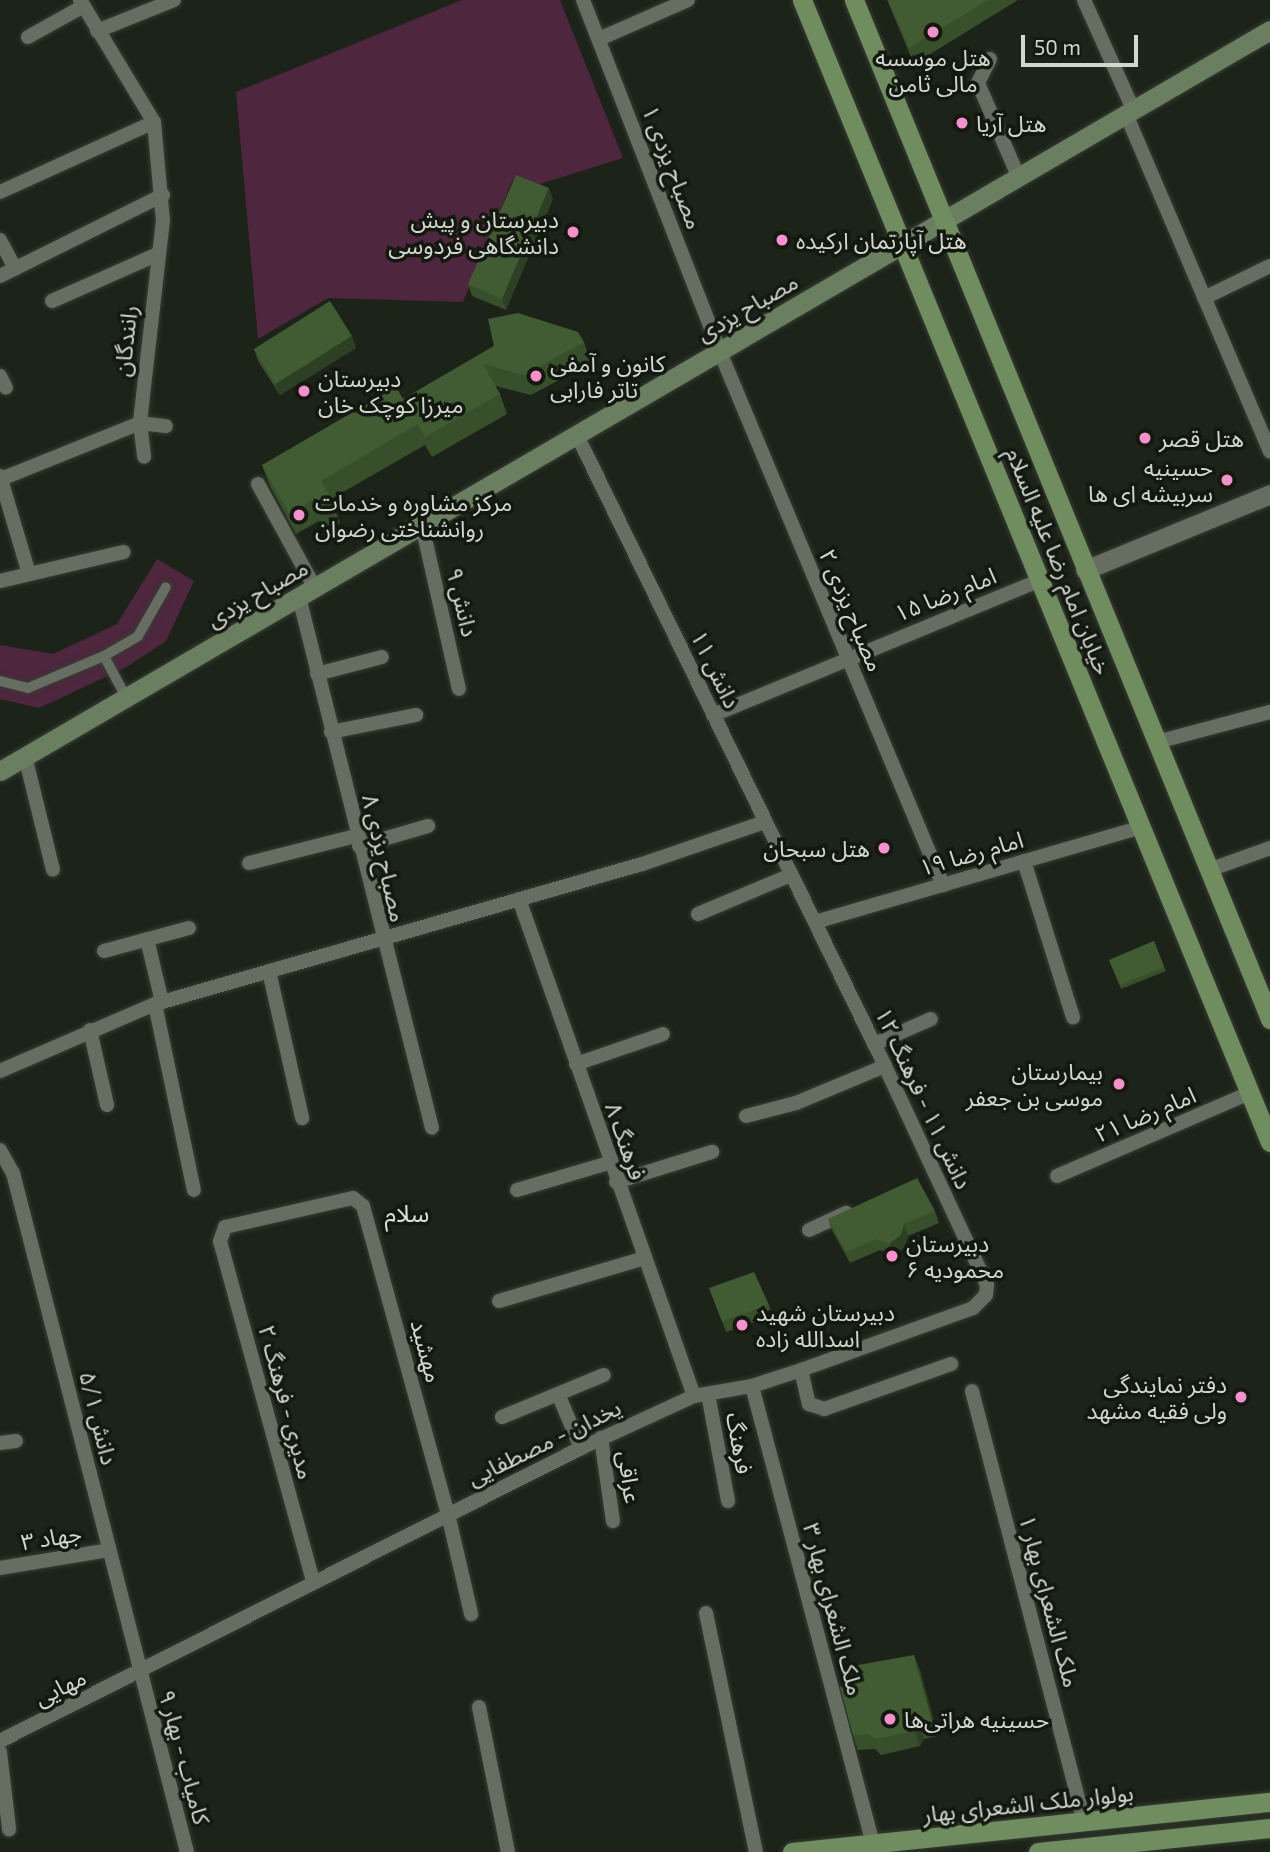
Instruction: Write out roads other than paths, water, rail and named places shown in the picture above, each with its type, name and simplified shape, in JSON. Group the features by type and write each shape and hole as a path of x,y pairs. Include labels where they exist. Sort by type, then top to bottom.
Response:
{"main road":[{"name":"خیابان امام رضا علیه السلام","path":"802,0 1270,1142"},
{"name":"خیابان امام رضا علیه السلام","path":"854,0 1270,1019"},
{"name":"مصباح یزدی","path":"0,771 1270,30"},
{"name":"بولوار ملک الشعرای بهار","path":"792,1852 1268,1803"},
{"path":"1038,1852 1181,1845 1269,1828 1268,1803"}],"street":[{"path":"97,31 174,0"},
{"name":"مصباح یزدی ۱","path":"583,0 720,352"},
{"path":"599,39 688,0"},
{"path":"1084,0 1204,298 1270,452"},
{"path":"28,37 82,3"},
{"name":"رانندگان","path":"82,3 154,122 163,195 140,423 144,457"},
{"path":"990,59 978,83 1019,178"},
{"path":"0,192 154,122"},
{"path":"0,276 163,195"},
{"path":"0,240 15,268"},
{"path":"52,301 158,254"},
{"path":"1204,298 1270,266"},
{"name":"مصباح یزدی ۲","path":"720,352 943,884"},
{"path":"29,574 1,477 140,423 166,426"},
{"name":"دانش ۱۱","path":"577,435 815,922"},
{"name":"مصباح یزدی ۸","path":"258,484 307,592 317,674 381,939 432,1128"},
{"path":"1086,570 1270,494"},
{"name":"دانش ۹","path":"422,525 459,689"},
{"path":"0,580 124,551"},
{"name":"امام رضا ۱۵","path":"713,715 847,657 1040,580"},
{"path":"0,681 28,688 104,656 138,636 166,587"},
{"path":"104,656 127,697"},
{"path":"317,674 382,657"},
{"path":"1157,742 1270,712"},
{"path":"331,732 416,715"},
{"path":"25,756 53,870"},
{"path":"0,1071 158,1003 642,864 765,822"},
{"path":"249,863 428,826"},
{"name":"امام رضا ۱۹","path":"815,922 1141,827"},
{"path":"1209,870 1270,848"},
{"path":"1024,861 1073,1017"},
{"path":"698,914 791,875"},
{"name":"فرهنگ ۸","path":"519,899 609,1163 701,1395"},
{"name":"دانش ۱۱ - فرهنگ ۱۲","path":"815,922 885,1066 929,1176 987,1285 986,1295"},
{"path":"104,951 189,928"},
{"path":"147,940 194,1190"},
{"path":"269,971 302,1118"},
{"path":"874,1044 931,1019"},
{"path":"90,1030 107,1105"},
{"path":"576,1064 663,1034"},
{"path":"746,1116 796,1103 885,1066"},
{"name":"امام رضا ۲۱","path":"1057,1176 1250,1094"},
{"name":"دانش ۵/۱","path":"0,1150 109,1550 139,1675"},
{"path":"616,1182 712,1152"},
{"path":"517,1190 609,1163"},
{"name":"مدیری - فرهنگ ۲","path":"313,1581 221,1234 225,1227 353,1198 360,1201"},
{"name":"مهشید","path":"360,1201 448,1514 471,1614"},
{"path":"809,1230 860,1207"},
{"path":"499,1301 645,1258"},
{"name":"یخدان - مصطفایی","path":"139,1675 313,1581 601,1438 701,1395 752,1386 973,1308 986,1295"},
{"path":"801,1370 809,1404 824,1409 951,1364"},
{"path":"502,1417 604,1375"},
{"name":"ملک الشعرای بهار ۳","path":"752,1386 873,1844"},
{"name":"ملک الشعرای بهار ۱","path":"972,1391 1084,1822"},
{"path":"558,1394 581,1448"},
{"name":"فرهنگ","path":"701,1395 728,1501"},
{"name":"عراقی","path":"601,1438 612,1521"},
{"path":"0,1443 16,1441"},
{"name":"جهاد ۳","path":"0,1569 109,1550"},
{"path":"706,1613 756,1852"},
{"name":"مهایی","path":"0,1741 139,1675"},
{"name":"کامیاب - بهار ۹","path":"139,1675 187,1852"},
{"path":"480,1707 508,1852"},
{"path":"0,1752 9,1829"}],"place":[{"name":"هتل موسسه مالی ثامن","path":"933,32"},
{"name":"هتل آریا","path":"962,123"},
{"name":"دبیرستان و پیش دانشگاهی فردوسی","path":"573,232"},
{"name":"هتل آپارتمان ارکیده","path":"782,240"},
{"name":"کانون و آمفی تاتر فارابی","path":"536,376"},
{"name":"دبیرستان میرزا کوچک خان","path":"304,391"},
{"name":"هتل قصر","path":"1145,438"},
{"name":"حسینیه سربیشه ای ها","path":"1227,480"},
{"name":"مرکز مشاوره و خدمات روانشناختی رضوان","path":"299,515"},
{"name":"هتل سبحان","path":"884,848"},
{"name":"بیمارستان موسی بن جعفر","path":"1119,1084"},
{"name":"دبیرستان محمودیه ۶","path":"892,1256"},
{"name":"دبیرستان شهید اسدالله زاده","path":"742,1325"},
{"name":"دفتر نمایندگی ولی فقیه مشهد","path":"1241,1397"},
{"name":"حسینیه هراتی‌ها","path":"890,1719"}],"district":[{"name":"سلام","path":"407,1213"}]}
